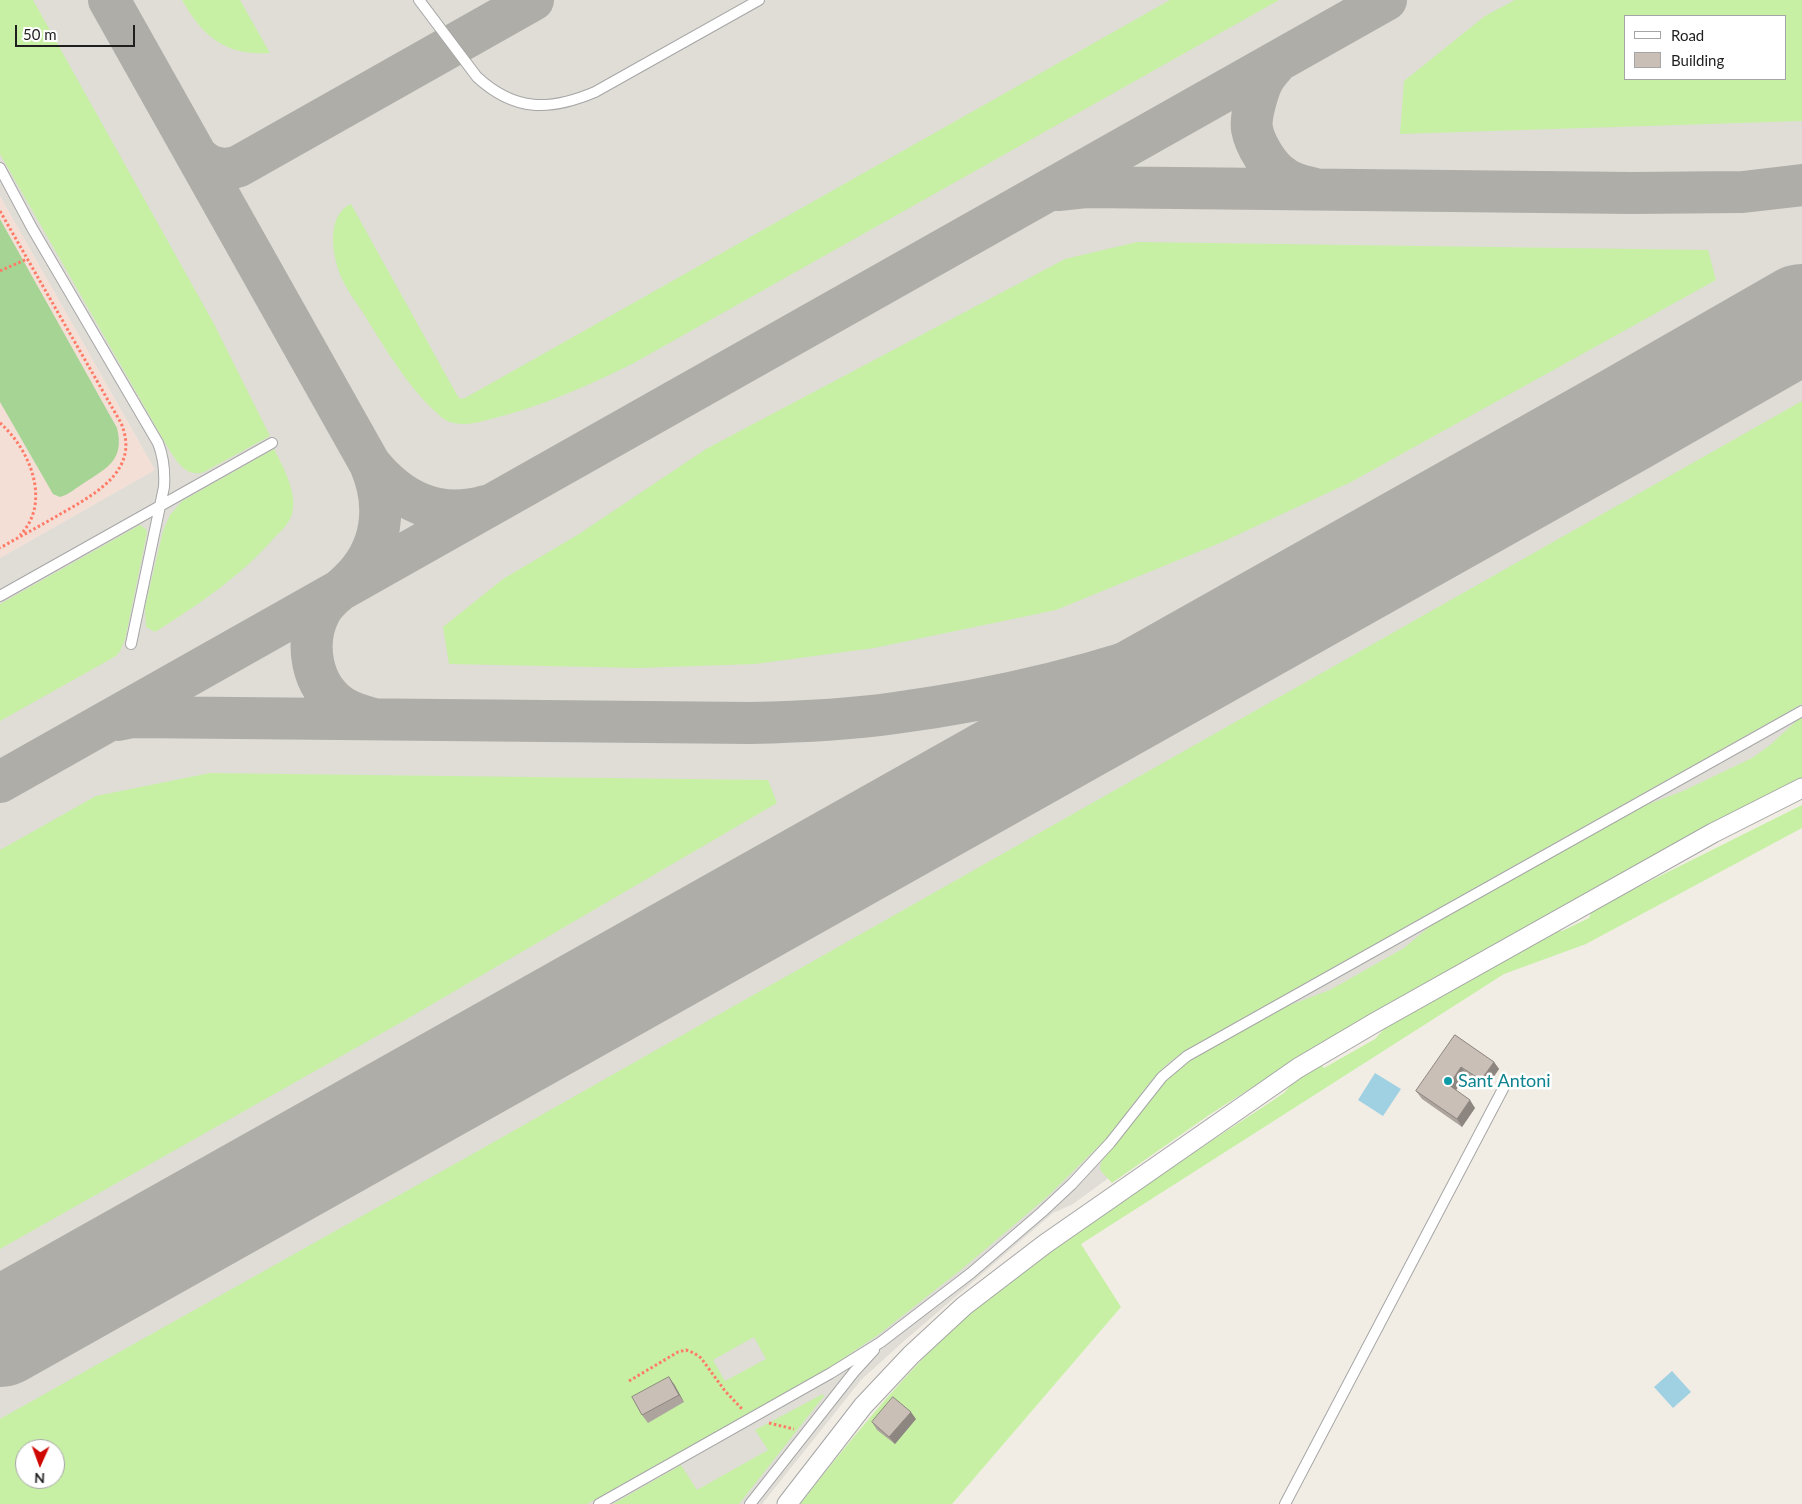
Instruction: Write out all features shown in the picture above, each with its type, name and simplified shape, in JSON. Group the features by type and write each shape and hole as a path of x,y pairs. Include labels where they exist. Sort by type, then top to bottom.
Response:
{"street":[{"path":"787,1504 863,1406 911,1355 964,1306 1044,1244 1298,1068 1376,1022 1713,833 1802,788"}],"lane":[{"path":"419,0 477,77 487,86 508,98 543,106 570,102 595,92 759,0"},
{"path":"0,168 32,228 158,443 163,457 165,471 161,505 131,644"},
{"path":"0,596 272,443"},
{"path":"599,1504 831,1373 881,1342 971,1273 1072,1184 1110,1143 1162,1077 1187,1056 1802,711"},
{"path":"1285,1504 1505,1085"},
{"path":"750,1504 854,1372 881,1342"}],"path":[{"path":"0,211 121,423 125,435 126,448 119,468 104,488 0,548"},
{"path":"0,271 27,259"},
{"path":"0,423 9,432 22,451 36,488 37,497 32,516 24,532 18,538"},
{"path":"629,1381 678,1352 686,1350 701,1358 741,1409 753,1417 768,1423 807,1432"}],"shaded area":[{"path":"0,0 1802,0 1802,772 1297,1051 1137,1157 1073,1204 1053,1213 861,1380 762,1504 0,1504 0,558 155,470 0,196"},
{"path":"0,196 155,470 0,558"}],"green space":[{"path":"0,0 33,0 213,322 270,436 204,472 197,473 186,470 170,451 0,154"},
{"path":"182,0 240,0 270,53 241,51 217,42 198,24"},
{"path":"1170,0 1279,0 632,364 581,388 509,414 468,424 454,423 444,419 427,404 397,366 349,291 338,270 334,249 334,227 337,218 351,204 457,395 460,399 465,398"},
{"path":"1515,0 1802,0 1802,121 1400,134 1404,81 1485,16"},
{"path":"0,219 117,428 118,448 112,462 100,473 60,497 53,494 0,402"},
{"path":"1137,242 1708,250 1716,280 1351,482 1220,543 1056,610 874,648 755,664 640,668 449,664 443,627 503,579 579,534 706,449 1065,259"},
{"path":"1802,401 1802,704 1186,1050 1167,1064 1151,1081 1105,1140 1047,1197 962,1269 878,1335 832,1366 587,1504 0,1504 0,1419 469,1156","holes":["754,1337 766,1359 725,1381 713,1360"]},
{"path":"274,449 289,480 293,498 292,514 287,524 248,565 203,600 155,632 146,627 145,607 163,531 170,515 182,501"},
{"path":"140,525 146,529 147,533 125,640 120,651 116,656 0,721 0,604"},
{"path":"1802,716 1802,779 1771,793 1290,1063 1209,1115 1112,1183 1100,1170 1101,1162 1160,1088 1173,1073 1194,1057 1277,1010 1330,990 1404,948 1429,927 1486,893 1644,806 1683,791 1752,758 1769,746"},
{"path":"210,773 768,780 777,803 400,1023 0,1249 0,850 96,796"},
{"path":"1802,805 1802,828 1586,944 1504,974 1081,1244 1121,1307 952,1504 800,1504 896,1387 973,1311 1014,1278 1097,1218 1284,1093 1300,1074 1319,1062 1324,1068 1375,1039 1392,1020 1555,930 1562,931 1589,918 1592,910"},
{"path":"823,1394 824,1396 739,1504 613,1504 681,1465 697,1490 768,1450 755,1430"}],"water":[{"path":"1375,1073 1401,1089 1383,1116 1358,1100"},
{"path":"1672,1371 1691,1392 1673,1408 1654,1387"}],"building":[{"name":"Sant Antoni","path":"1455,1035 1494,1062 1481,1080 1461,1067 1449,1085 1470,1100 1457,1119 1416,1091"},
{"path":"669,1377 679,1395 642,1415 632,1397"},
{"path":"893,1397 911,1412 889,1437 872,1422"}],"taxiway":[{"path":"109,0 370,464 376,480 380,511 379,527 375,542 369,556 360,569 323,607 315,624 312,637 313,664 323,688 342,707 374,719"},
{"path":"197,156 216,168 227,169 239,166 533,0"},
{"path":"0,782 1386,0"},
{"path":"1277,62 1265,77 1257,95 1253,110 1252,129 1263,156 1278,173 1290,181 1315,189"},
{"path":"1058,190 1086,187 1632,193 1743,192 1802,185"},
{"path":"1626,419 1802,297"},
{"path":"118,720 133,717 750,723 804,721 895,713 1012,693 1127,663 1226,628 1341,574 1572,450"},
{"path":"370,464 394,488 421,504 436,509 452,511 486,506"}],"runway":[{"path":"0,1333 1626,419 1802,318"}],"place":[{"name":"Sant Antoni","path":"1448,1081"}]}
